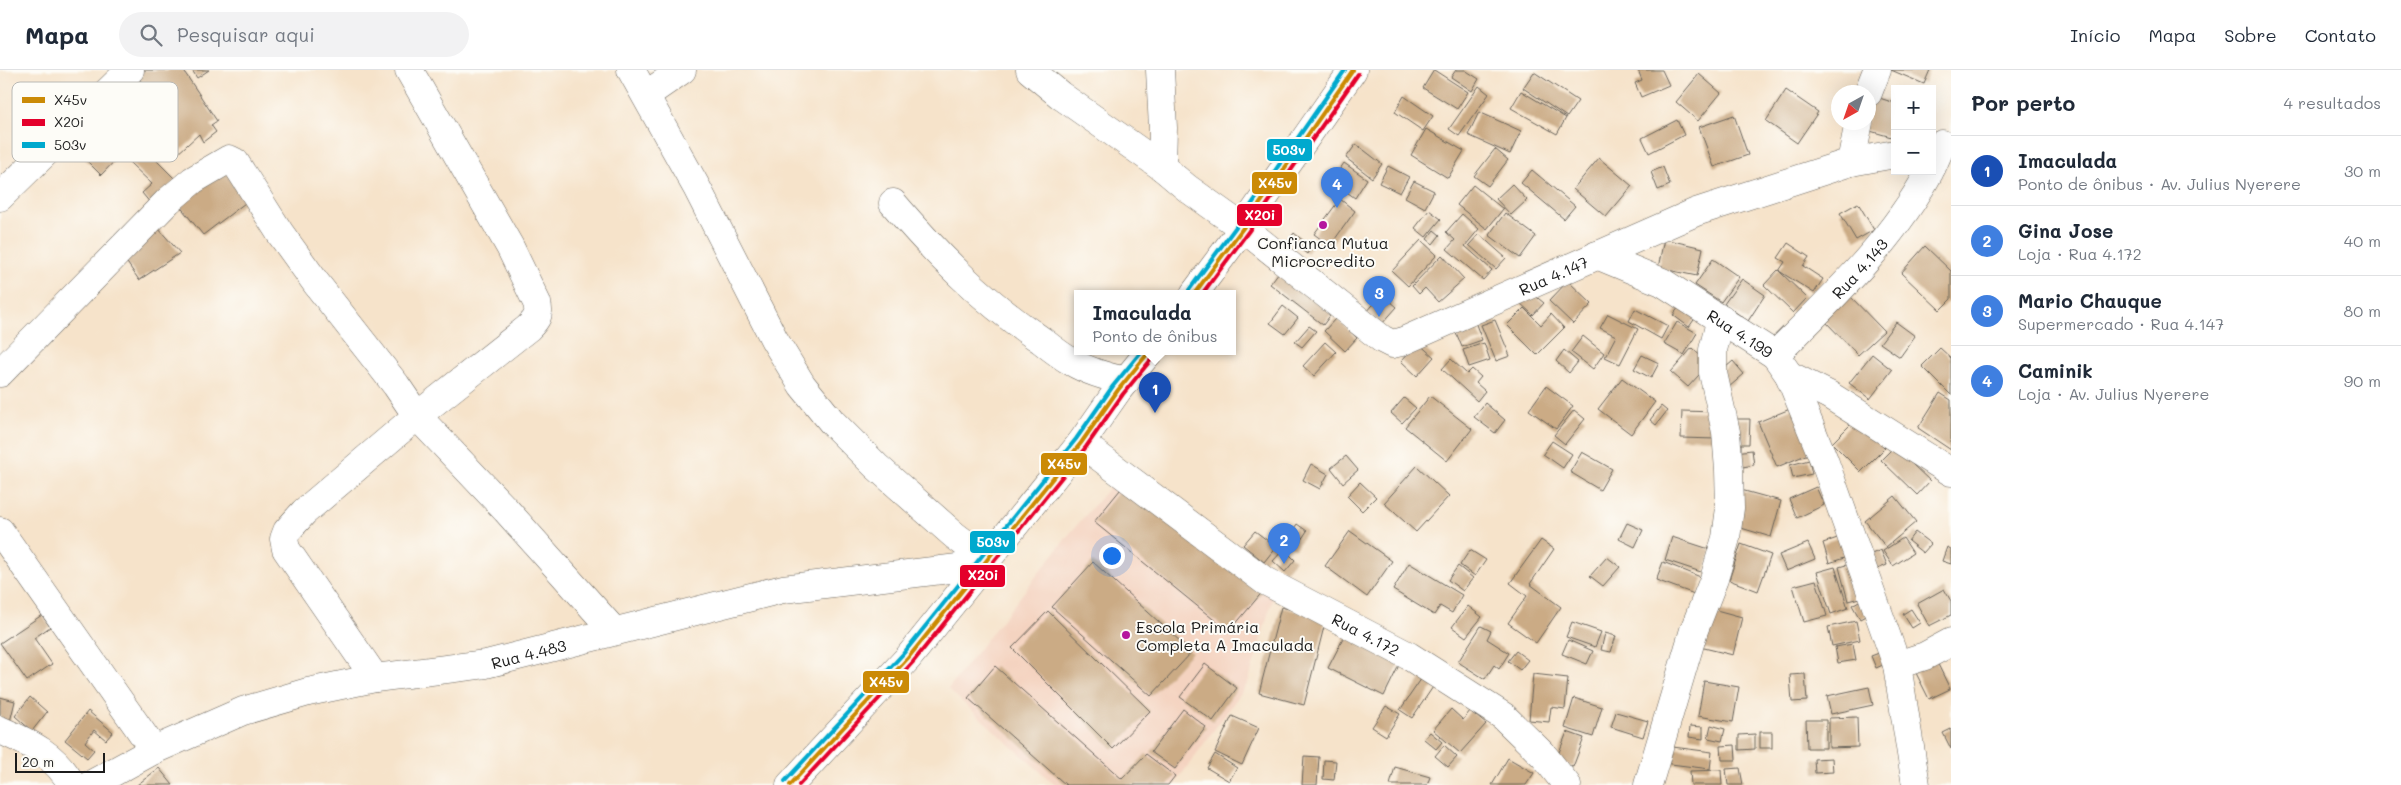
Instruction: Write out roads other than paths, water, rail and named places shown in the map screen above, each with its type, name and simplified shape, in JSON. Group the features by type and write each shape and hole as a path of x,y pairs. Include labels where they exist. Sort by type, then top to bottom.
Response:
{"street":[{"path":"118,82 130,70"},
{"path":"375,678 286,549 284,538 292,523 304,512 418,416 528,328 537,319 539,313 537,303 510,248 409,70"},
{"path":"631,70 697,188 738,272 802,385 832,422 876,466 985,563"},
{"path":"646,95 682,70"},
{"path":"1030,70 1060,95 1162,167 1187,188 1243,228"},
{"path":"1160,70 1163,128 1162,167"},
{"path":"1197,290 1243,228 1352,70"},
{"path":"1871,85 1877,70"},
{"path":"1851,162 1857,130"},
{"name":"Rua 4.147","path":"1243,228 1382,339 1392,344 1401,342 1696,212 1851,162 1891,155"},
{"path":"0,373 168,201 193,180 228,159 235,162 280,232 316,283 418,416 506,510 614,631"},
{"path":"0,197 36,162"},
{"name":"Rua 4.143","path":"1782,365 1913,203 1928,175"},
{"path":"893,203 928,244 970,286 1014,322 1072,362 1097,374 1126,381"},
{"name":"Rua 4.199","path":"1597,255 1662,282 1721,318 1782,365 1951,472"},
{"path":"1648,785 1694,630 1714,580 1726,538 1730,508 1729,470 1726,432 1713,373 1713,350 1721,318"},
{"path":"790,785 908,658 1081,443 1147,355"},
{"path":"1782,365 1824,460 1897,664 1916,785"},
{"name":"Rua 4.172","path":"1081,443 1265,582 1409,656 1503,716 1544,756 1567,785"},
{"path":"0,531 154,750"},
{"name":"Rua 4.483","path":"99,783 154,750 243,711 308,692 375,678 486,664 783,589 985,563"},
{"path":"1897,664 1925,656 1951,642"},
{"path":"0,730 34,745 66,774 72,785"}],"place":[{"name":"Caminik","path":"1337,208"},
{"name":"Confianca Mutua Microcredito","path":"1323,225"},
{"name":"Mario Chauque","path":"1379,317"},
{"name":"Imaculada","path":"1155,413"},
{"name":"Gina Jose","path":"1284,564"},
{"name":"Escola Primária Completa A Imaculada","path":"1126,635"}]}
